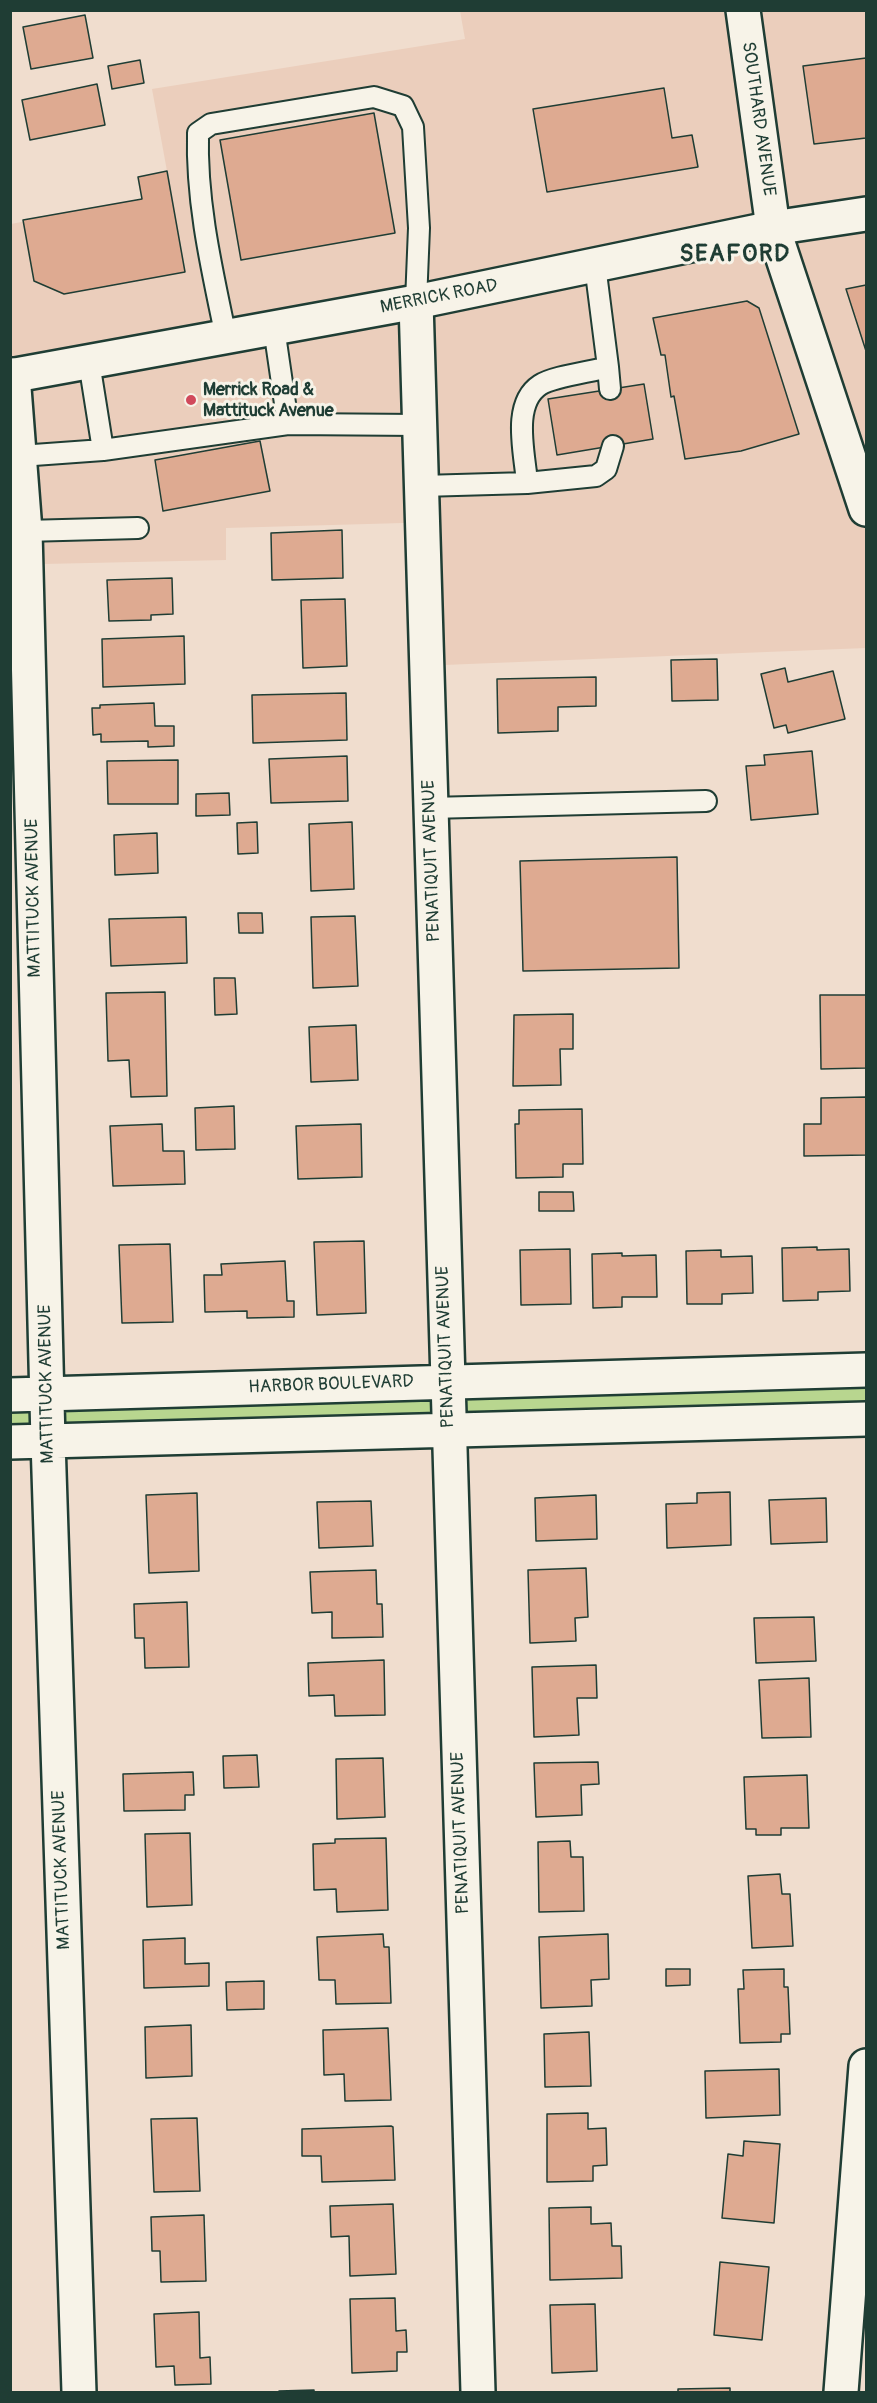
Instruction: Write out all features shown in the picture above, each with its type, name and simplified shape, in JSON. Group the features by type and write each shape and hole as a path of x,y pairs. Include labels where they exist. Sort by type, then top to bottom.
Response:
{"street":[{"name":"SOUTHARD AVENUE","path":"743,10 772,228 867,509"},
{"name":"MERRICK ROAD","path":"12,376 416,302 772,228 867,214"},
{"name":"PENATIQUIT AVENUE","path":"416,302 477,2392"},
{"name":"MATTITUCK AVENUE","path":"12,376 25,531 48,1441 79,2392"},
{"name":"HARBOR BOULEVARD","path":"10,1395 867,1370"},
{"path":"10,1442 867,1419"},
{"path":"841,2392 867,2066"}],"lane":[{"path":"226,337 207,249 197,156 198,133 211,124 374,97 404,106 413,127 419,228 416,302"},
{"path":"595,265 610,389"},
{"path":"274,328 288,424"},
{"path":"89,362 103,450"},
{"path":"527,483 523,413 524,404 531,393 541,384 608,367"},
{"path":"20,456 103,450 288,424 420,425"},
{"path":"422,486 527,483 596,476 606,469 613,446"},
{"path":"25,531 138,528"},
{"path":"430,808 706,801"}],"shaded area":[{"path":"460,11 866,11 866,648 444,665 438,522 226,528 226,560 43,564 42,581 11,582 11,224 142,199 138,177 167,171 152,89 465,39"}],"green space":[{"path":"866,1377 866,1411 458,1423 457,1388"},
{"path":"439,1388 441,1423 56,1435 55,1399"},
{"path":"41,1399 42,1434 11,1435 10,1400"}],"building":[{"path":"85,15 93,58 31,69 23,27"},
{"path":"866,58 866,138 814,144 803,66"},
{"path":"140,60 144,83 112,89 108,66"},
{"path":"97,84 105,125 30,140 22,100"},
{"path":"664,88 672,138 692,135 698,167 547,192 533,109"},
{"path":"374,113 395,233 241,260 220,140"},
{"path":"167,171 185,272 64,294 34,281 23,220 142,199 138,177"},
{"path":"866,285 866,351 846,289"},
{"path":"747,301 759,308 799,434 741,451 685,459 674,396 671,397 665,355 661,355 653,318"},
{"path":"644,384 653,439 557,455 548,399"},
{"path":"260,441 270,491 163,511 155,460"},
{"path":"342,530 343,578 272,580 271,533"},
{"path":"172,578 173,614 151,615 151,620 109,621 107,580"},
{"path":"345,599 347,666 303,668 301,600"},
{"path":"184,636 185,684 103,687 102,639"},
{"path":"717,659 718,700 672,701 671,660"},
{"path":"785,668 788,682 833,671 845,719 788,733 786,725 774,728 761,674"},
{"path":"596,677 596,706 558,707 558,731 498,733 497,679"},
{"path":"346,693 347,740 253,743 252,695"},
{"path":"154,703 155,726 174,726 174,746 148,747 148,741 101,742 101,734 93,735 92,708 100,708 100,705"},
{"path":"812,751 818,814 751,820 746,766 765,765 764,755"},
{"path":"347,756 348,801 271,803 269,759"},
{"path":"178,760 178,804 108,804 107,761"},
{"path":"229,793 230,815 196,816 196,794"},
{"path":"257,822 258,853 238,854 237,823"},
{"path":"352,822 354,889 311,891 309,824"},
{"path":"157,833 158,873 115,875 114,835"},
{"path":"677,857 679,968 523,971 520,861"},
{"path":"238,913 262,913 263,933 239,933"},
{"path":"355,916 358,986 313,988 311,917"},
{"path":"186,917 187,963 111,966 109,919"},
{"path":"214,978 235,978 237,1014 215,1015"},
{"path":"165,992 167,1096 131,1097 129,1060 108,1061 106,993"},
{"path":"820,995 866,995 866,1068 821,1069"},
{"path":"573,1014 573,1049 560,1049 561,1085 513,1086 514,1015"},
{"path":"356,1025 358,1080 311,1082 309,1027"},
{"path":"866,1097 866,1155 804,1156 804,1124 821,1124 821,1098"},
{"path":"234,1106 235,1149 196,1150 195,1108"},
{"path":"582,1109 583,1164 563,1164 563,1177 516,1178 515,1124 519,1124 519,1110"},
{"path":"162,1124 163,1151 184,1151 185,1184 113,1186 110,1126"},
{"path":"361,1124 362,1177 298,1179 296,1126"},
{"path":"539,1192 573,1192 574,1211 539,1211"},
{"path":"364,1241 366,1313 317,1315 314,1242"},
{"path":"170,1244 173,1322 122,1323 119,1245"},
{"path":"817,1247 817,1250 849,1249 850,1291 818,1292 818,1300 783,1301 782,1248"},
{"path":"570,1249 571,1304 521,1305 520,1250"},
{"path":"721,1250 721,1257 752,1256 753,1293 722,1294 722,1304 687,1304 686,1251"},
{"path":"622,1253 622,1256 656,1255 657,1297 622,1297 622,1307 593,1308 592,1254"},
{"path":"285,1261 287,1301 294,1301 294,1317 247,1318 247,1311 205,1312 204,1275 222,1275 221,1264"},
{"path":"730,1492 731,1545 667,1548 666,1504 697,1503 697,1493"},
{"path":"197,1493 199,1571 149,1573 146,1495"},
{"path":"596,1495 597,1539 536,1541 535,1498"},
{"path":"826,1498 827,1542 771,1544 769,1500"},
{"path":"371,1501 373,1546 319,1548 317,1502"},
{"path":"586,1568 588,1617 575,1618 576,1641 530,1643 528,1570"},
{"path":"376,1570 377,1604 382,1604 383,1637 332,1638 332,1612 312,1613 310,1572"},
{"path":"187,1602 189,1667 145,1668 144,1638 135,1638 134,1604"},
{"path":"814,1617 816,1661 756,1663 754,1618"},
{"path":"384,1660 385,1715 335,1716 334,1695 309,1696 308,1663"},
{"path":"596,1665 597,1698 577,1698 579,1735 534,1737 532,1667"},
{"path":"809,1678 811,1737 762,1738 759,1680"},
{"path":"257,1755 259,1787 224,1788 223,1756"},
{"path":"383,1758 385,1817 337,1819 336,1759"},
{"path":"598,1762 599,1784 581,1785 582,1815 536,1817 534,1763"},
{"path":"193,1772 194,1795 185,1795 185,1810 124,1811 123,1774"},
{"path":"807,1775 809,1828 781,1828 781,1835 756,1835 756,1829 746,1829 744,1777"},
{"path":"190,1833 192,1905 147,1907 145,1834"},
{"path":"386,1838 388,1910 337,1912 336,1889 314,1890 313,1844 335,1843 335,1839"},
{"path":"570,1841 571,1857 583,1857 584,1911 539,1912 538,1842"},
{"path":"780,1874 782,1894 790,1894 793,1946 752,1948 748,1876"},
{"path":"383,1934 384,1947 389,1947 391,2003 336,2004 335,1980 319,1980 317,1937"},
{"path":"608,1934 609,1979 591,1980 592,2006 541,2008 539,1937"},
{"path":"185,1938 185,1964 209,1963 209,1986 144,1988 143,1940"},
{"path":"666,1969 690,1969 690,1985 666,1986"},
{"path":"784,1969 784,1987 788,1987 790,2034 781,2034 781,2042 740,2043 738,1989 744,1989 743,1970"},
{"path":"264,1981 264,2009 227,2010 226,1982"},
{"path":"191,2025 192,2076 146,2078 145,2027"},
{"path":"388,2028 391,2100 345,2101 344,2074 324,2075 323,2030"},
{"path":"589,2032 591,2086 545,2087 544,2034"},
{"path":"779,2069 780,2115 706,2118 705,2071"},
{"path":"588,2113 588,2129 606,2128 607,2165 593,2166 593,2181 547,2182 547,2114"},
{"path":"197,2118 200,2191 154,2192 151,2119"},
{"path":"393,2127 395,2180 322,2182 321,2156 302,2156 302,2129"},
{"path":"744,2141 780,2144 774,2223 722,2218 728,2154 743,2156"},
{"path":"393,2204 396,2274 350,2276 349,2236 331,2237 330,2206"},
{"path":"591,2207 591,2224 611,2223 612,2246 621,2246 622,2278 550,2280 549,2208"},
{"path":"204,2215 206,2281 161,2282 160,2251 152,2251 151,2217"},
{"path":"720,2262 769,2267 762,2340 714,2335"},
{"path":"395,2298 396,2331 406,2330 407,2352 397,2352 397,2371 352,2373 350,2299"},
{"path":"595,2304 597,2371 552,2373 550,2305"},
{"path":"199,2312 200,2358 210,2357 211,2384 175,2385 174,2366 156,2367 154,2314"},
{"path":"730,2388 730,2392 678,2392 678,2389"},
{"path":"314,2390 314,2392 279,2392 279,2391"}],"place":[{"name":"Merrick Road & Mattituck Avenue","path":"191,400"}],"district":[{"name":"SEAFORD","path":"735,255"}]}
